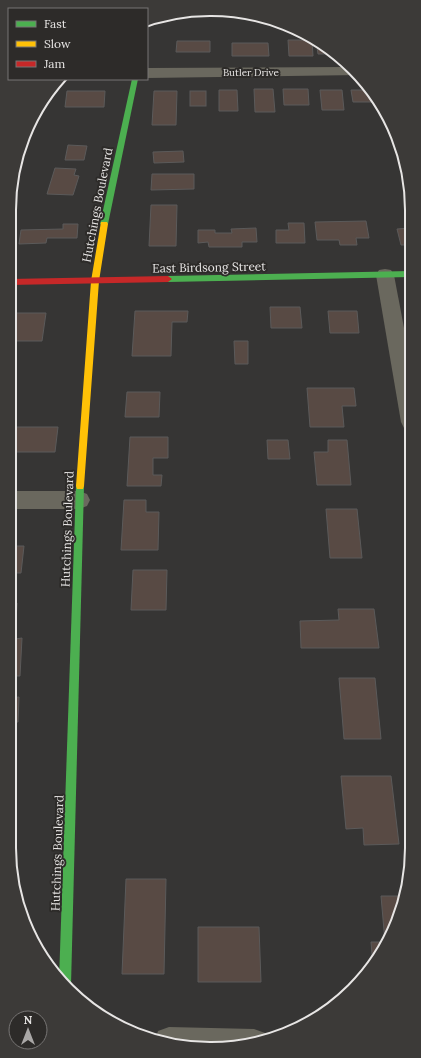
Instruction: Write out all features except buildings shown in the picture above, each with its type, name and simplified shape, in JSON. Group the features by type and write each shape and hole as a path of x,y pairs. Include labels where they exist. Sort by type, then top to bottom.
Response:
{"street":[{"name":"Butler Drive","path":"148,73 346,71"},
{"name":"Hutchings Boulevard","path":"65,977 79,500 95,281 107,208 135,80"},
{"name":"East Birdsong Street","path":"16,282 405,274"},
{"path":"386,275 405,387"},
{"path":"16,500 79,500"}],"traffic: fast":[{"path":"104,224 135,80"},
{"path":"168,279 405,274"},
{"path":"65,977 80,486"}],"traffic: slow":[{"path":"80,486 95,281 104,224"}],"traffic: jam":[{"path":"16,282 168,279"}]}
